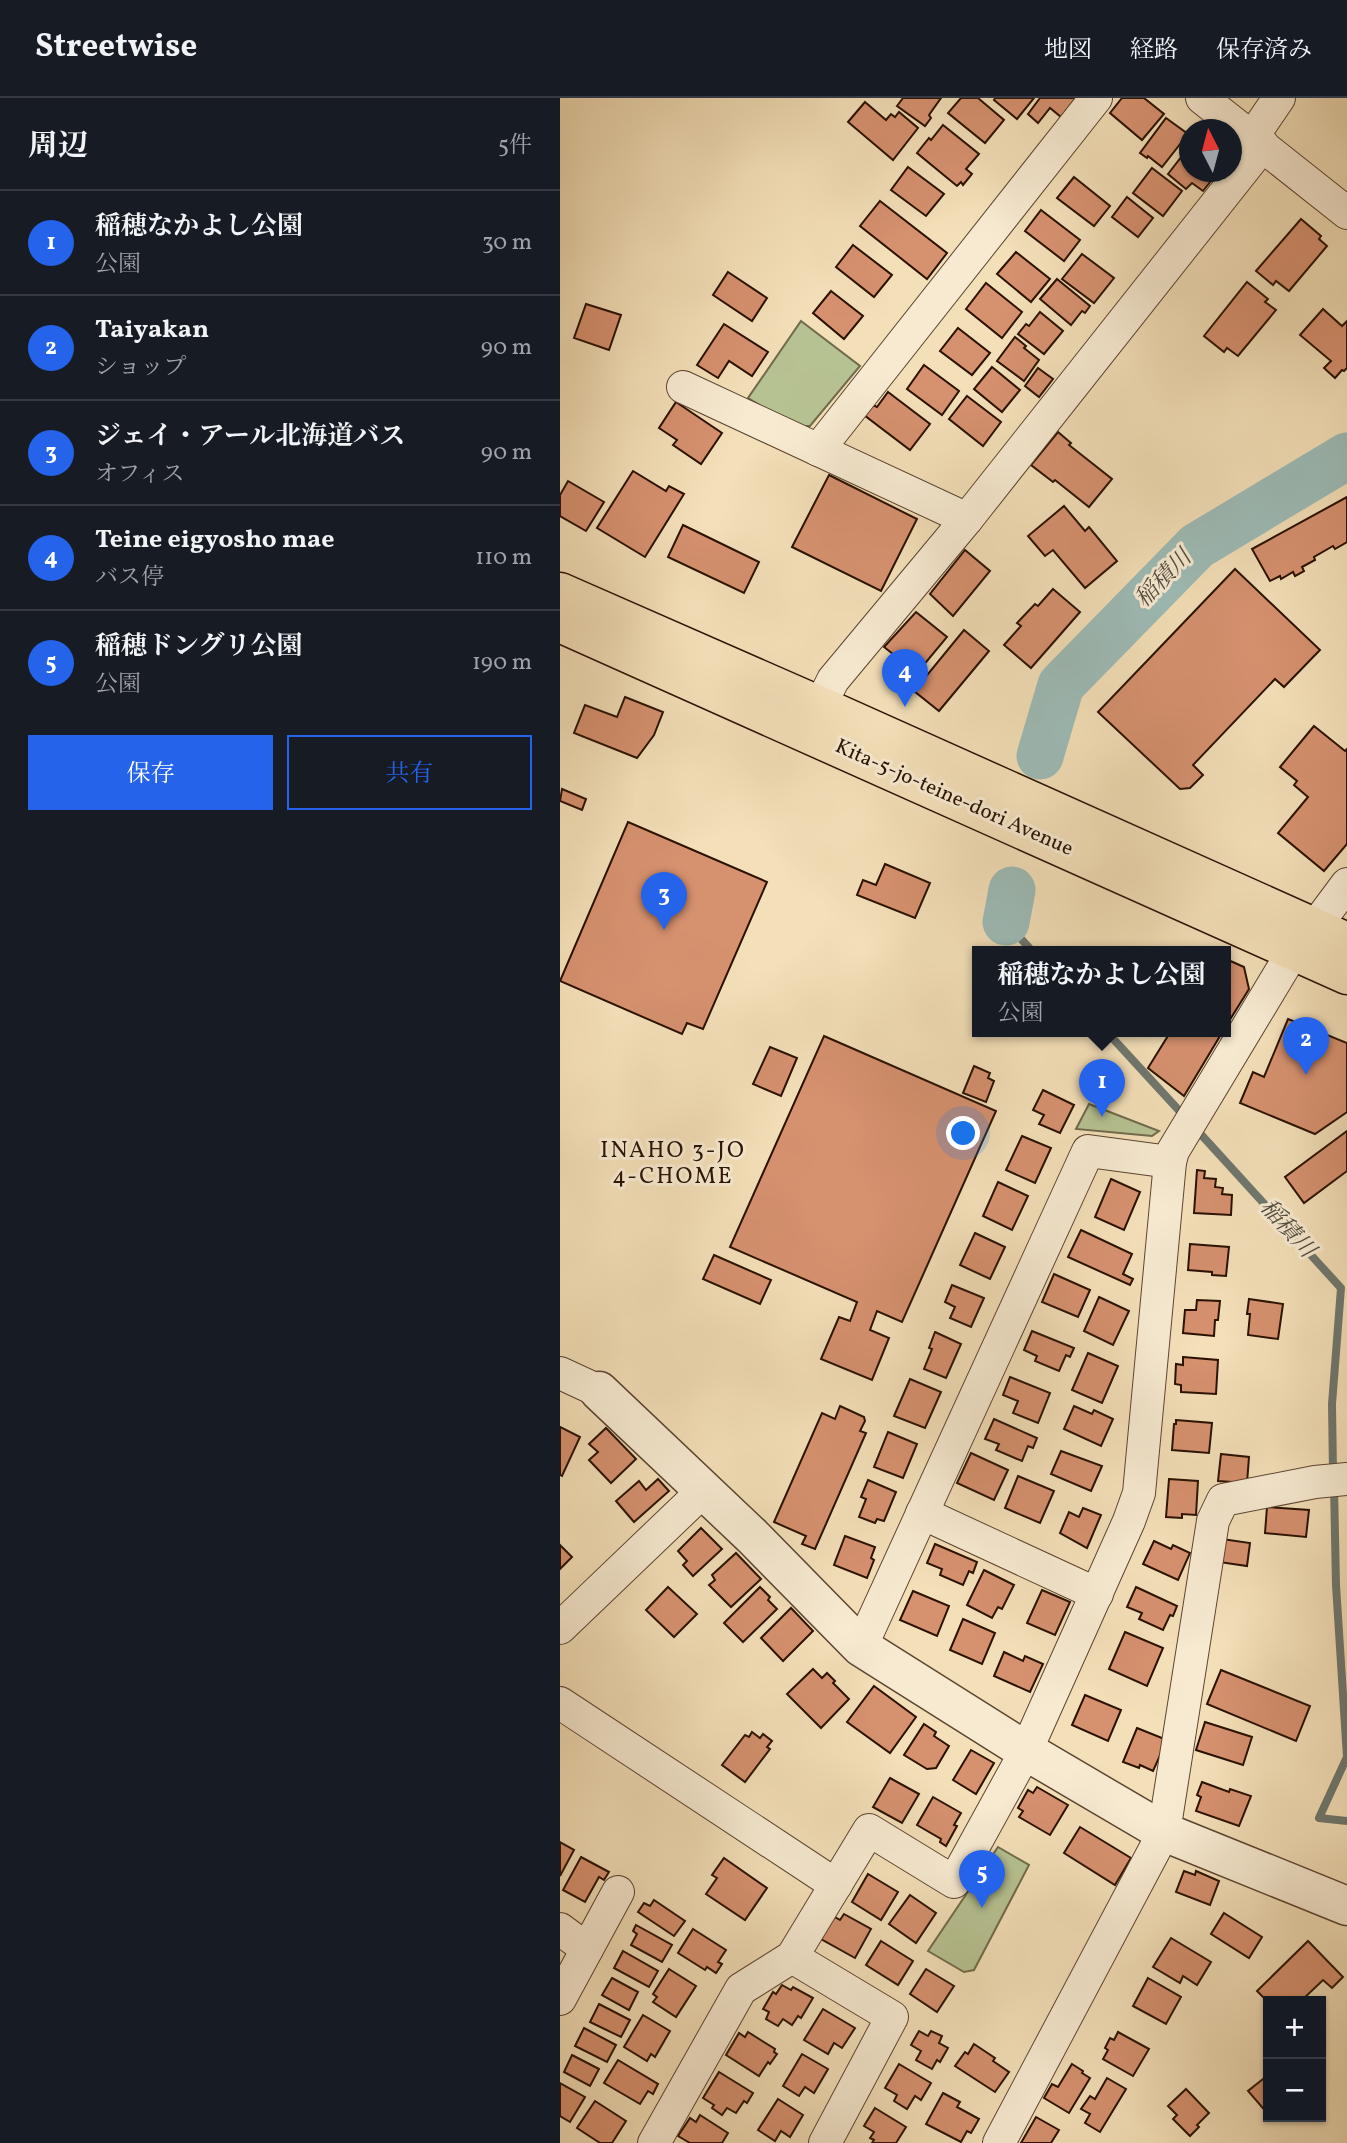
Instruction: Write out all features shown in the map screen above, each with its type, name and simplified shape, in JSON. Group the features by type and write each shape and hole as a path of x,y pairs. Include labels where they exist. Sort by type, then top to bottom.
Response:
{"highway":[{"name":"Kita-5-jo-teine-dori Avenue","path":"560,592 820,706 1318,939 1347,975"},
{"name":"Kita-5-jo-teine-dori Avenue","path":"560,623 1318,939"}],"street":[{"path":"818,450 1096,98"},
{"path":"1202,98 1347,213"},
{"path":"820,706 833,680 967,519 1258,140 1279,98"},
{"path":"684,387 967,519"},
{"path":"654,2143 741,1989 792,1957 869,1830 954,1882 1026,1751 1139,1493 1171,1157 1198,1110 1318,939 1347,884"},
{"path":"861,1647 1088,1151 1171,1157"},
{"path":"560,1373 599,1391 752,1536 861,1647 1026,1751 1164,1832 1347,1906"},
{"path":"999,2143 1164,1832 1213,1521 1223,1500 1315,1482 1347,1479"},
{"path":"560,1628 704,1490"},
{"path":"922,1513 1097,1594"},
{"path":"560,1703 836,1885"},
{"path":"560,1999 618,1892"},
{"path":"560,1929 587,1949"},
{"path":"792,1957 892,2017 825,2143"}],"green space":[{"path":"801,321 860,366 810,426 794,426 748,398"},
{"path":"1089,1104 1159,1131 1152,1136 1076,1129"},
{"path":"998,1847 1029,1865 974,1970 964,1972 928,1951"}],"building":[{"path":"903,98 941,98 925,126 897,106"},
{"path":"961,98 978,98 1004,120 985,143 948,113"},
{"path":"1034,98 1017,119 994,100"},
{"path":"1040,98 1076,98 1061,117 1050,108 1038,123 1028,114"},
{"path":"1122,98 1144,98 1164,114 1142,140 1110,113"},
{"path":"865,102 886,120 891,114 895,117 899,112 918,128 893,160 848,122"},
{"path":"1166,118 1179,127 1179,145 1162,167 1140,153"},
{"path":"943,125 979,154 966,169 972,174 963,185 961,182 957,186 917,153"},
{"path":"1179,160 1179,182 1210,182 1203,191 1192,183 1186,189 1168,174"},
{"path":"908,167 944,194 926,216 891,190"},
{"path":"1152,168 1182,191 1163,216 1133,193"},
{"path":"1074,177 1110,206 1094,226 1057,198"},
{"path":"1127,197 1153,218 1138,237 1112,217"},
{"path":"880,201 947,253 927,279 860,226"},
{"path":"1041,210 1080,240 1064,261 1025,231"},
{"path":"1301,219 1321,236 1319,239 1327,246 1289,291 1276,281 1273,285 1256,271"},
{"path":"853,245 892,275 874,297 836,267"},
{"path":"1016,252 1050,279 1031,302 997,274"},
{"path":"1082,254 1114,278 1094,303 1062,279"},
{"path":"728,272 767,298 752,321 713,295"},
{"path":"1057,279 1090,306 1085,313 1082,311 1071,325 1040,299"},
{"path":"1247,282 1268,299 1265,302 1276,310 1238,356 1227,348 1224,352 1204,336"},
{"path":"986,283 1022,312 1002,338 966,309"},
{"path":"831,291 863,316 844,339 813,313"},
{"path":"586,304 621,315 609,350 574,338"},
{"path":"1323,309 1342,326 1347,321 1347,368 1335,378 1324,368 1331,361 1300,335"},
{"path":"1040,312 1063,331 1044,354 1018,334 1026,324 1029,326"},
{"path":"724,324 768,352 752,376 729,361 718,378 697,365"},
{"path":"958,328 990,353 972,375 940,351"},
{"path":"1015,337 1039,360 1024,381 997,361"},
{"path":"924,365 959,391 942,415 907,389"},
{"path":"992,367 1020,390 1002,412 974,389"},
{"path":"1038,368 1053,379 1039,397 1025,386"},
{"path":"888,392 930,424 910,450 864,415 873,405 877,407"},
{"path":"967,396 1001,422 983,446 949,419"},
{"path":"676,402 722,433 701,464 673,445 677,440 659,428"},
{"path":"1058,432 1071,443 1069,445 1112,479 1089,507 1031,465"},
{"path":"633,471 666,491 669,486 684,494 645,557 597,528"},
{"path":"829,475 917,519 881,591 792,547"},
{"path":"568,481 604,502 586,531 560,516 560,495"},
{"path":"1347,497 1347,542 1335,549 1333,546 1314,557 1315,560 1302,567 1304,571 1295,576 1293,572 1281,579 1280,576 1270,581 1252,549"},
{"path":"1064,506 1085,531 1089,527 1117,561 1085,588 1053,550 1045,556 1028,536"},
{"path":"683,525 759,562 744,593 668,557"},
{"path":"965,550 990,571 953,616 930,594"},
{"path":"1235,569 1320,650 1284,687 1275,679 1193,765 1203,775 1190,788 1180,789 1098,712"},
{"path":"1053,589 1080,612 1031,668 1004,645 1021,626 1017,623"},
{"path":"916,612 947,637 917,673 884,647"},
{"path":"964,630 989,651 939,711 914,691"},
{"path":"625,697 663,712 654,735 637,758 574,733 585,705 617,717"},
{"path":"1314,726 1345,751 1347,749 1347,844 1324,871 1278,833 1308,797 1294,785 1297,781 1280,767"},
{"path":"562,789 586,799 582,810 560,801"},
{"path":"628,822 767,882 703,1029 687,1023 682,1034 560,981"},
{"path":"885,864 930,883 915,918 857,895 863,880 876,885"},
{"path":"1231,961 1244,967 1249,989 1231,1018"},
{"path":"1288,1019 1347,1043 1347,1112 1315,1134 1240,1103 1253,1072 1264,1077"},
{"path":"824,1036 996,1111 902,1322 877,1311 870,1330 889,1338 872,1380 821,1359 839,1317 850,1321 857,1302 730,1247"},
{"path":"1167,1037 1219,1037 1184,1096 1148,1068"},
{"path":"770,1047 797,1058 781,1096 753,1084"},
{"path":"974,1066 990,1073 988,1078 994,1081 986,1102 963,1093"},
{"path":"1043,1090 1074,1105 1060,1133 1039,1124 1044,1115 1033,1110"},
{"path":"1347,1131 1347,1171 1304,1203 1285,1177"},
{"path":"1022,1136 1051,1148 1035,1183 1006,1170"},
{"path":"1197,1170 1205,1171 1204,1178 1216,1179 1215,1187 1223,1188 1222,1194 1232,1195 1231,1215 1194,1213"},
{"path":"1111,1179 1140,1192 1124,1230 1095,1217"},
{"path":"998,1182 1028,1196 1012,1230 983,1216"},
{"path":"1081,1230 1132,1254 1123,1274 1133,1279 1130,1285 1068,1257"},
{"path":"975,1233 1005,1247 990,1279 960,1265"},
{"path":"1190,1244 1229,1247 1226,1276 1188,1270"},
{"path":"714,1255 771,1280 760,1304 703,1279"},
{"path":"1054,1274 1090,1290 1078,1317 1042,1302"},
{"path":"952,1285 984,1298 971,1327 950,1318 955,1307 945,1302"},
{"path":"1099,1297 1129,1311 1113,1345 1084,1331"},
{"path":"1249,1299 1283,1304 1278,1339 1248,1335"},
{"path":"1197,1300 1220,1301 1214,1336 1183,1333 1185,1310 1196,1310"},
{"path":"1032,1331 1074,1348 1070,1357 1066,1355 1059,1371 1035,1361 1037,1356 1024,1350"},
{"path":"935,1332 961,1344 946,1378 924,1369"},
{"path":"1088,1353 1118,1366 1102,1403 1072,1390"},
{"path":"1183,1357 1218,1360 1216,1394 1181,1392 1181,1385 1175,1384 1176,1364 1183,1365"},
{"path":"1010,1377 1050,1393 1038,1423 1013,1413 1018,1401 1003,1395"},
{"path":"910,1379 941,1392 925,1428 894,1416"},
{"path":"840,1406 864,1417 860,1431 866,1433 815,1549 802,1544 806,1536 774,1522 822,1413 835,1419"},
{"path":"1074,1406 1092,1414 1094,1410 1113,1419 1101,1446 1064,1429"},
{"path":"994,1419 1037,1438 1033,1448 1028,1446 1022,1461 996,1450 999,1444 985,1439"},
{"path":"1176,1420 1212,1423 1209,1453 1172,1450"},
{"path":"560,1427 580,1437 562,1476 560,1475"},
{"path":"606,1428 636,1459 611,1483 589,1460 598,1452 589,1444"},
{"path":"888,1432 917,1444 903,1478 874,1467"},
{"path":"1061,1451 1102,1466 1091,1491 1051,1474"},
{"path":"971,1453 1008,1470 994,1500 957,1483"},
{"path":"1221,1454 1249,1457 1247,1483 1218,1481"},
{"path":"1018,1476 1054,1491 1040,1523 1005,1508"},
{"path":"658,1479 669,1491 634,1522 616,1501 639,1481 646,1490"},
{"path":"1169,1479 1198,1481 1196,1515 1166,1517"},
{"path":"868,1480 896,1492 884,1521 877,1519 875,1523 859,1517 866,1499 861,1497"},
{"path":"1267,1507 1309,1510 1306,1537 1265,1533"},
{"path":"1083,1508 1101,1515 1087,1548 1060,1533 1069,1512 1079,1517"},
{"path":"701,1528 722,1549 693,1576 683,1565 687,1561 678,1551"},
{"path":"845,1536 875,1547 871,1558 874,1560 867,1578 834,1565"},
{"path":"1222,1539 1250,1543 1247,1566 1219,1562"},
{"path":"1154,1541 1171,1549 1173,1545 1190,1553 1178,1580 1143,1564"},
{"path":"935,1544 977,1562 973,1573 969,1571 963,1585 940,1575 942,1569 927,1563"},
{"path":"560,1545 572,1557 560,1569"},
{"path":"736,1553 761,1579 731,1607 709,1585 715,1580 712,1575"},
{"path":"984,1570 1014,1585 1002,1609 998,1607 992,1618 967,1605"},
{"path":"668,1587 697,1614 674,1637 646,1610"},
{"path":"760,1587 777,1609 743,1642 724,1623"},
{"path":"1136,1587 1177,1606 1163,1630 1139,1619 1142,1613 1127,1607"},
{"path":"1042,1590 1070,1602 1055,1635 1027,1623"},
{"path":"913,1591 949,1606 937,1636 900,1620"},
{"path":"791,1608 813,1631 783,1661 761,1638"},
{"path":"963,1619 995,1633 982,1664 950,1650"},
{"path":"1125,1632 1163,1648 1147,1686 1109,1669"},
{"path":"1004,1652 1023,1661 1025,1656 1043,1664 1030,1692 994,1676"},
{"path":"813,1669 822,1678 827,1673 849,1699 821,1728 787,1694"},
{"path":"1221,1670 1310,1706 1296,1741 1207,1704"},
{"path":"874,1686 916,1717 890,1753 847,1722"},
{"path":"1085,1695 1121,1710 1108,1741 1072,1725"},
{"path":"1205,1722 1252,1737 1243,1765 1196,1750"},
{"path":"924,1724 936,1732 934,1736 949,1746 936,1768 927,1769 904,1755"},
{"path":"1137,1728 1167,1740 1153,1771 1123,1762"},
{"path":"752,1732 760,1738 763,1734 772,1741 767,1747 770,1749 745,1782 722,1765 745,1735 749,1737"},
{"path":"971,1750 994,1763 976,1794 953,1780"},
{"path":"890,1778 919,1794 902,1823 873,1807"},
{"path":"1202,1782 1229,1792 1230,1789 1251,1796 1239,1826 1196,1811 1201,1797 1197,1795"},
{"path":"1037,1787 1068,1805 1050,1835 1019,1817 1023,1811 1018,1808 1028,1790 1033,1793"},
{"path":"933,1797 961,1813 946,1846 940,1842 941,1839 917,1825"},
{"path":"1080,1827 1131,1858 1115,1885 1064,1853"},
{"path":"560,1842 574,1850 560,1876"},
{"path":"581,1857 609,1872 604,1880 599,1877 585,1902 563,1890"},
{"path":"724,1858 767,1888 745,1920 706,1894 717,1878 712,1875"},
{"path":"1184,1871 1195,1875 1196,1871 1219,1881 1210,1905 1176,1892"},
{"path":"868,1874 898,1892 881,1920 852,1902"},
{"path":"910,1895 936,1913 916,1943 889,1924"},
{"path":"654,1900 685,1921 674,1936 638,1912 644,1903 650,1906"},
{"path":"1224,1913 1262,1937 1249,1958 1211,1934"},
{"path":"844,1914 871,1929 855,1958 821,1939 833,1916 840,1920"},
{"path":"636,1925 672,1945 662,1962 631,1945 637,1934 633,1931"},
{"path":"693,1929 726,1950 718,1962 722,1964 716,1973 707,1967 705,1970 678,1953"},
{"path":"1171,1938 1211,1962 1197,1985 1183,1976 1180,1983 1153,1967"},
{"path":"881,1941 913,1961 898,1985 866,1965"},
{"path":"1308,1941 1343,1977 1332,1988 1323,1980 1306,1996 1263,1997 1257,1991"},
{"path":"623,1951 658,1971 649,1987 614,1968"},
{"path":"669,1969 696,1986 676,2017 653,2002 657,1997 653,1994"},
{"path":"926,1969 954,1986 937,2012 910,1994"},
{"path":"612,1978 638,1992 629,2010 602,1995"},
{"path":"1148,1978 1181,1997 1166,2024 1133,2006"},
{"path":"782,1985 791,1990 793,1987 813,1998 801,2018 798,2016 792,2025 783,2019 778,2026 766,2019 769,2012 763,2009 773,1992 776,1994"},
{"path":"599,2004 630,2020 621,2037 590,2022"},
{"path":"823,2009 855,2028 842,2048 834,2043 828,2054 804,2040"},
{"path":"643,2015 670,2031 655,2057 651,2054 647,2061 624,2047"},
{"path":"584,2028 616,2045 607,2062 575,2046"},
{"path":"919,2031 928,2036 931,2031 942,2036 939,2043 948,2048 940,2062 937,2060 932,2069 916,2060 921,2051 911,2045"},
{"path":"748,2032 775,2049 777,2054 759,2076 726,2055 739,2033 745,2037"},
{"path":"1118,2032 1149,2049 1133,2076 1103,2059 1110,2038 1114,2040"},
{"path":"974,2044 995,2058 993,2061 1009,2072 995,2092 955,2066"},
{"path":"802,2054 828,2069 814,2093 805,2087 799,2096 783,2086"},
{"path":"572,2055 599,2069 590,2086 564,2072"},
{"path":"618,2060 658,2084 653,2094 648,2091 640,2104 604,2083"},
{"path":"899,2064 931,2083 921,2100 915,2096 907,2109 894,2101 897,2095 885,2088"},
{"path":"1072,2064 1090,2078 1069,2113 1044,2098 1052,2084 1058,2087"},
{"path":"719,2072 753,2093 736,2113 727,2108 722,2115 712,2108 714,2105 703,2098"},
{"path":"1107,2078 1126,2089 1100,2132 1085,2123 1090,2114 1081,2109 1090,2096 1095,2099"},
{"path":"1263,2079 1263,2108 1248,2091"},
{"path":"560,2083 585,2097 570,2122 560,2116"},
{"path":"1186,2089 1209,2113 1190,2136 1173,2119 1177,2115 1168,2106"},
{"path":"943,2093 960,2102 957,2107 979,2119 971,2133 967,2131 961,2142 926,2124"},
{"path":"778,2099 803,2115 790,2137 781,2131 775,2141 758,2130"},
{"path":"595,2101 626,2121 612,2143 600,2143 577,2128"},
{"path":"875,2108 906,2127 896,2143 872,2143 874,2140 870,2138 874,2132 864,2126"},
{"path":"700,2115 728,2133 722,2143 690,2143 678,2136 690,2118 696,2122"},
{"path":"1036,2117 1059,2130 1051,2143 1021,2143"}],"waterway":[{"name":"稲積川","path":"1040,756 1061,685 1197,546 1347,456"},
{"name":"稲積川","path":"1006,922 1012,890"},
{"name":"稲積川","path":"1006,922 1028,946"},
{"name":"稲積川","path":"1112,1037 1185,1117"},
{"name":"稲積川","path":"1196,1129 1341,1288 1332,1404 1333,1472"},
{"name":"稲積川","path":"1334,1485 1336,1585 1347,1757 1319,1818 1347,1821"}],"place":[{"name":"Teine eigyosho mae","path":"905,707"},
{"name":"ジェイ・アール北海道バス","path":"664,930"},
{"name":"Taiyakan","path":"1306,1075"},
{"name":"稲穂なかよし公園","path":"1102,1117"},
{"name":"稲穂ドングリ公園","path":"982,1908"}],"district":[{"name":"INAHO 3-JO 4-CHOME","path":"673,1164"}]}
